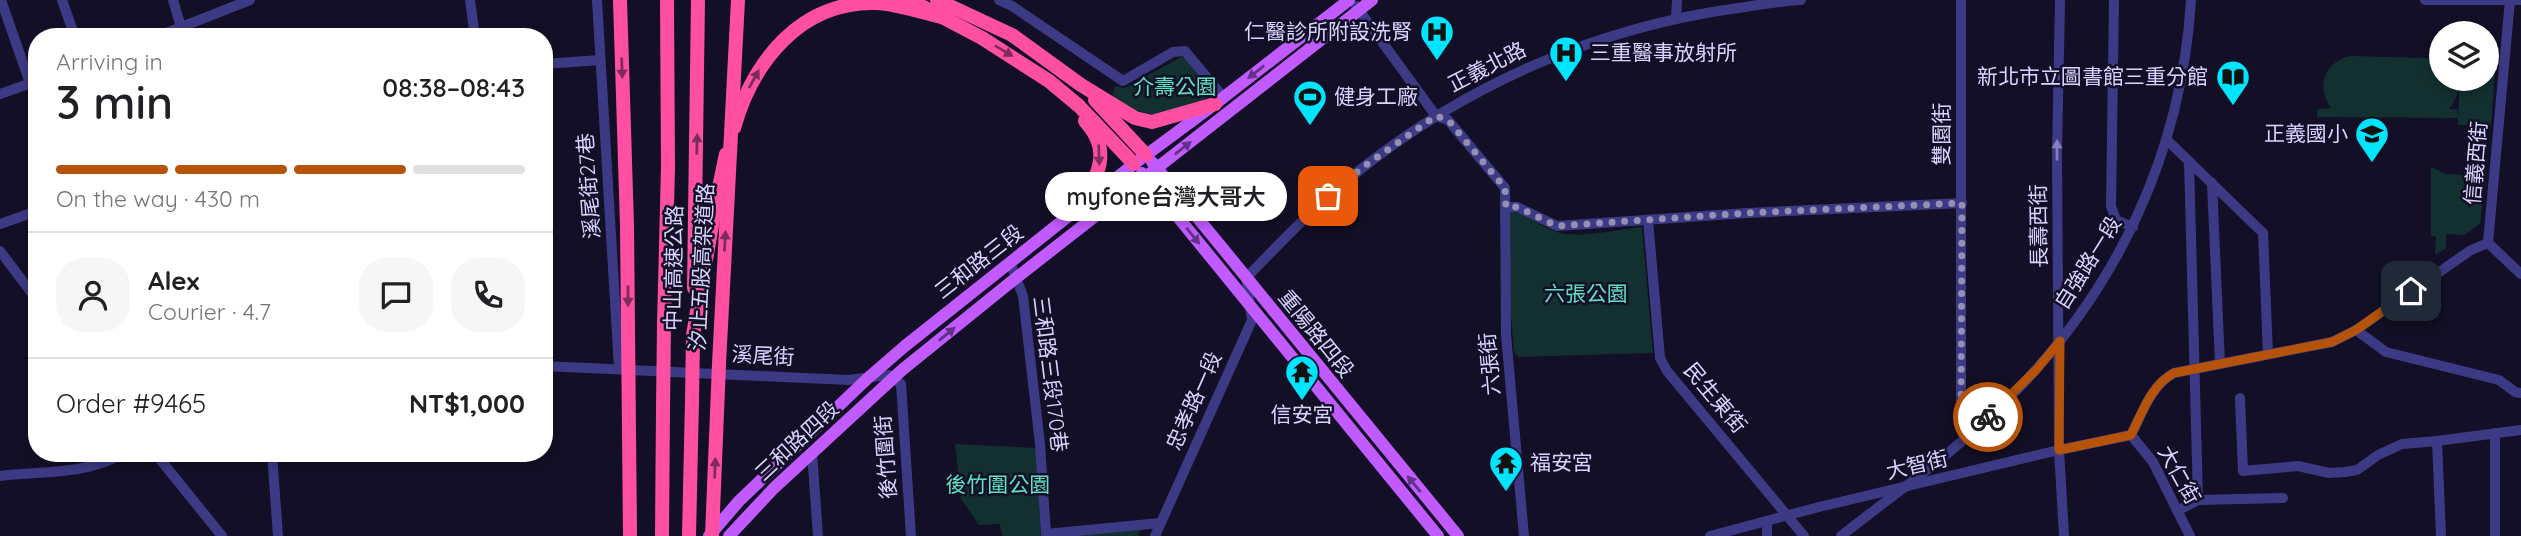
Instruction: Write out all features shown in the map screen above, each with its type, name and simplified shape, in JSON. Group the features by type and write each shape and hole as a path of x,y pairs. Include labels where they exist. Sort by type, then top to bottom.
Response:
{"highway":[{"path":"620,0 627,225 629,536"},
{"name":"中山高速公路","path":"662,536 668,167 667,0"},
{"name":"中山高速公路","path":"689,536 698,135 698,0"},
{"name":"汐止五股高架道路","path":"710,536 738,0"},
{"path":"910,0 1017,59 1049,81 1140,159"},
{"path":"937,0 1012,35"},
{"path":"955,0 1135,118 1152,121 1219,101"},
{"path":"693,335 724,164 738,113 762,64 781,41 821,12 879,3 945,18"},
{"path":"1049,81 1089,125 1102,157 1097,175 1074,213"},
{"path":"1081,85 1140,159"}],"main road":[{"name":"三和路三段","path":"867,378 1140,159 1353,3 1372,0"},
{"name":"三和路三段","path":"895,378 1016,278 1157,169 1353,3"},
{"name":"重陽路四段","path":"1140,159 1157,169 1458,536"},
{"name":"重陽路四段","path":"1140,159 1146,178 1438,536"},
{"name":"三和路四段","path":"710,536 729,511 867,378"},
{"name":"三和路四段","path":"730,535 812,452 895,378"}],"street":[{"path":"1,0 28,69"},
{"path":"62,0 72,28"},
{"path":"173,0 182,28"},
{"path":"470,0 474,28"},
{"name":"溪尾街27巷","path":"597,0 619,369"},
{"path":"999,0 1009,3 1122,81 1173,52 1185,51 1219,101"},
{"path":"1676,19 1677,0"},
{"name":"正義北路","path":"1245,278 1328,196 1363,167 1436,116 1496,81 1549,57 1623,32 1708,12 1801,0"},
{"name":"雙園街","path":"1961,0 1961,414 1971,432"},
{"name":"長壽西街","path":"2060,0 2057,152 2059,450 2064,536"},
{"path":"2114,0 2111,206 2116,220 2133,228"},
{"name":"自強路一段","path":"1841,536 2008,399 2060,341 2105,278 2133,228 2167,140 2181,83 2191,0"},
{"path":"2425,0 2521,0"},
{"name":"信義西街","path":"2488,243 2510,0"},
{"path":"191,28 244,1"},
{"path":"1353,3 1436,116"},
{"path":"553,63 600,60"},
{"path":"0,94 28,84"},
{"name":"六張街","path":"1436,116 1448,120 1505,188 1506,335 1524,536"},
{"path":"2167,140 2263,233 2268,354"},
{"path":"2189,161 2199,500"},
{"path":"2212,183 2220,364"},
{"path":"1506,207 1517,207 1557,226 1747,213 1962,203"},
{"path":"0,224 28,214"},
{"name":"民生東街","path":"1648,220 1660,358 1667,371 1804,536"},
{"path":"2131,435 2158,385 2174,373 2332,342 2356,330 2471,250 2488,243 2521,274"},
{"path":"0,251 28,288"},
{"name":"三和路三段170巷","path":"1010,262 1023,296 1026,318 1040,444 1046,534 1160,523"},
{"name":"忠孝路一段","path":"1155,536 1252,320 1245,278"},
{"path":"2356,330 2386,352 2499,380 2515,392 2521,393"},
{"name":"溪尾街","path":"553,366 848,380 889,374 895,378"},
{"name":"後竹圍街","path":"895,378 901,384 911,536"},
{"path":"2240,398 2243,471 2298,466 2329,473 2345,472 2357,470 2378,455 2402,444 2521,429"},
{"path":"2495,433 2495,536"},
{"name":"大智街","path":"1710,536 2059,450 2131,435"},
{"name":"大仁街","path":"2131,435 2153,462 2190,536"},
{"path":"2437,441 2441,536"},
{"path":"812,452 818,536"},
{"path":"0,476 88,467 101,462"},
{"path":"162,462 222,536"},
{"path":"273,462 278,536"},
{"path":"2177,511 2199,500 2283,498"},
{"path":"729,511 730,535"},
{"path":"1767,521 1768,536"}],"green space":[{"path":"2350,56 2429,59 2429,91 2458,91 2449,109 2457,110 2458,117 2459,91 2494,91 2491,126 2458,125 2458,118 2317,117 2317,109 2331,108 2324,92 2325,76 2341,59"},
{"name":"介壽公園","path":"1181,57 1185,58 1210,88 1208,97 1183,109 1159,114 1135,110 1112,95 1115,86 1125,88"},
{"path":"2431,167 2446,174 2464,175 2464,167 2486,167 2480,224 2464,235 2446,234 2446,248 2435,255 2436,237 2431,236"},
{"name":"六張公園","path":"1508,210 1563,233 1585,234 1642,227 1653,353 1519,357 1514,352 1509,291"},
{"name":"後竹圍公園","path":"955,444 1036,448 1041,536 1002,536 1000,524 979,525 961,499"},
{"name":"後竹圍公園","path":"1143,525 1138,536 1053,536"}],"way so far":[{"path":"1328,196 1363,167 1436,116 1448,120 1505,188 1506,207 1517,207 1557,226 1747,213 1962,203 1961,414 1971,432 1988,417"}],"place":[{"name":"仁醫診所附設洗腎","path":"1437,62"},
{"name":"三重醫事放射所","path":"1566,83"},
{"name":"新北市立圖書館三重分館","path":"2233,107"},
{"name":"健身工廠","path":"1310,127"},
{"name":"正義國小","path":"2372,164"},
{"name":"myfone台灣大哥大","path":"1328,196"},
{"name":"信安宮","path":"1302,402"},
{"name":"福安宮","path":"1506,493"}],"route":[{"path":"1988,417 2036,370 2060,341 2059,450 2131,435 2151,394 2166,377 2174,373 2332,342 2356,330 2411,291"}]}
